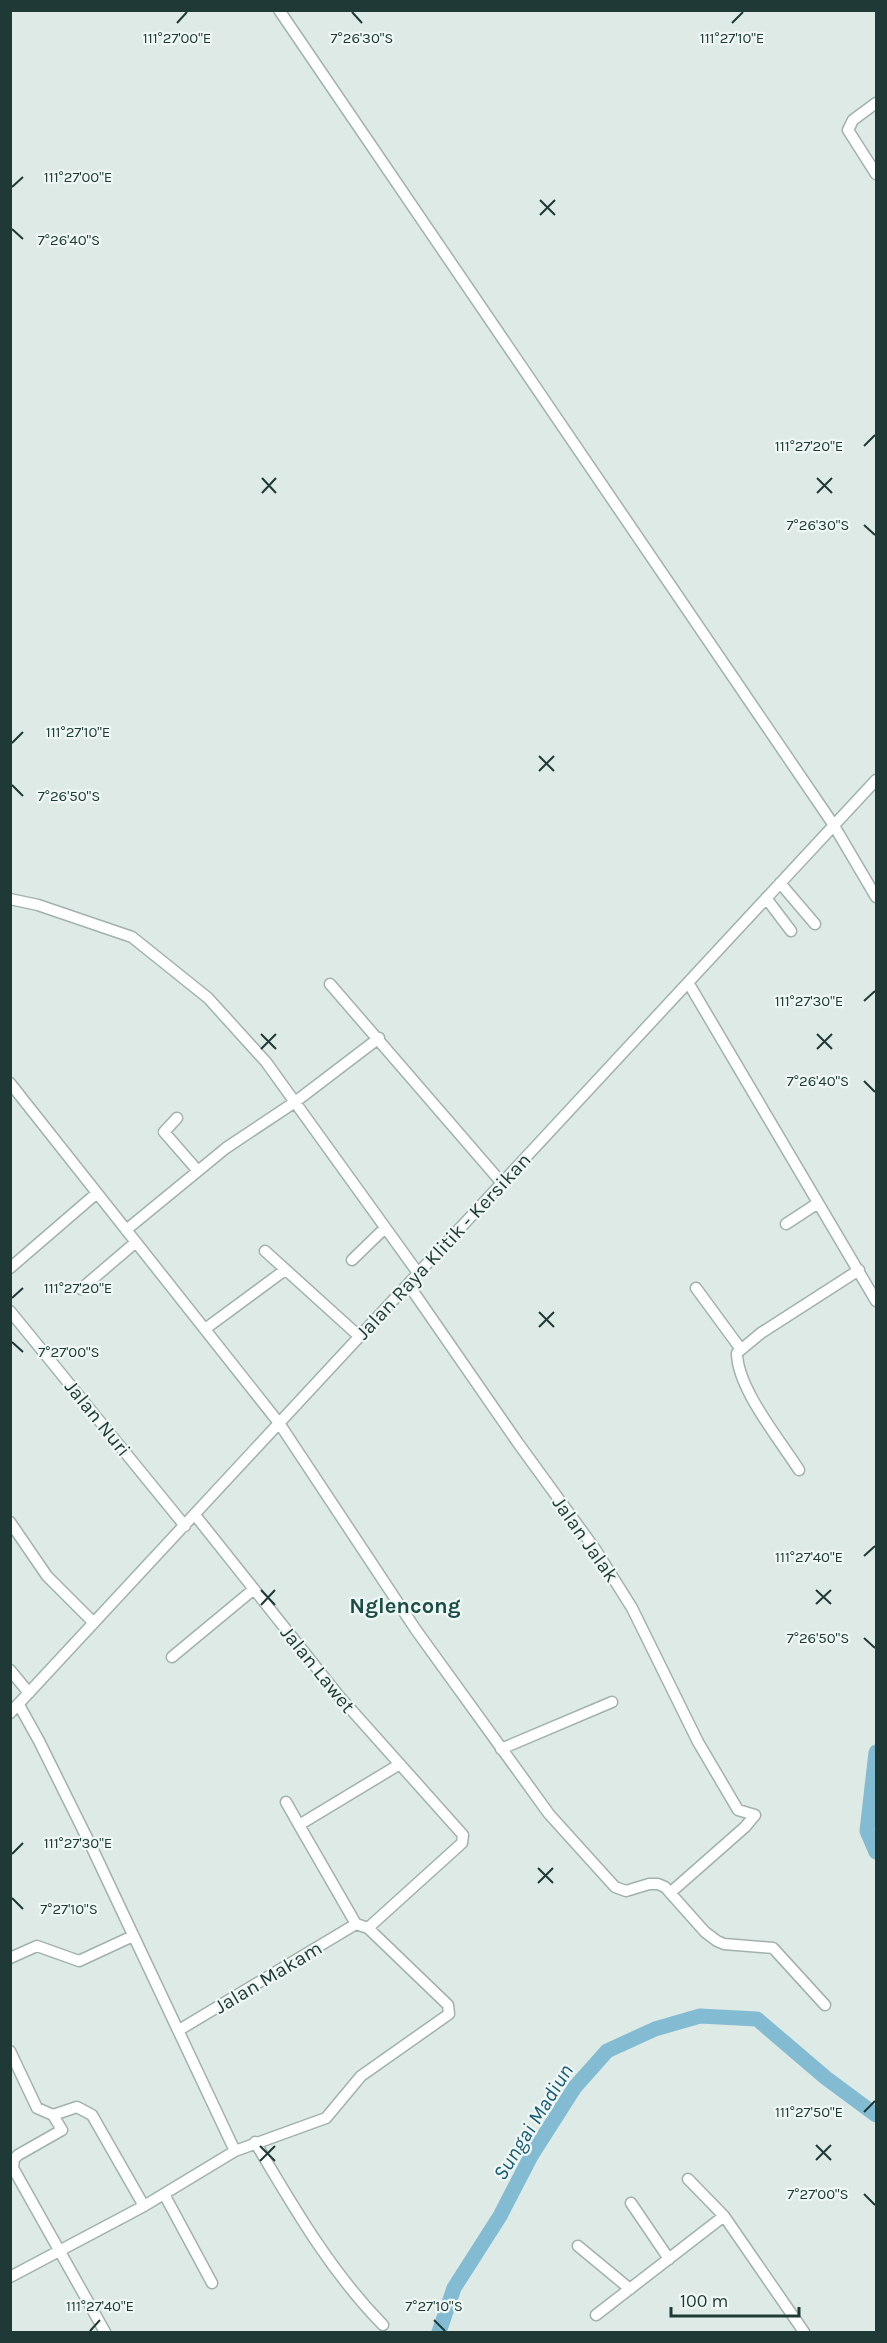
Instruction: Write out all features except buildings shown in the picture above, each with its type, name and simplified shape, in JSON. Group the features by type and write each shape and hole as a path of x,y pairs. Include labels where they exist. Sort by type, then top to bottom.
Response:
{"street":[{"path":"279,10 833,824 876,897"},
{"path":"876,103 854,120 848,130 876,174"},
{"name":"Jalan Raya Klitik - Kersikan","path":"14,1709 876,780"},
{"path":"780,883 815,924"},
{"path":"766,898 791,931"},
{"path":"10,899 38,905 132,937 144,944 208,998 242,1033 295,1102 418,1273"},
{"path":"330,984 501,1182"},
{"path":"689,984 876,1301"},
{"path":"126,1230 198,1171 295,1102 379,1038"},
{"path":"10,1083 279,1423 404,1612 549,1814 615,1887 626,1891 657,1884 670,1893 705,1932 717,1941 724,1944 772,1948 825,2005"},
{"path":"177,1118 164,1132 198,1171"},
{"path":"10,1268 98,1193"},
{"path":"786,1224 818,1203"},
{"path":"352,1260 385,1228"},
{"path":"81,1289 136,1242"},
{"path":"265,1251 360,1337"},
{"path":"205,1329 285,1270"},
{"path":"799,1470 748,1390 737,1361 740,1348 859,1270"},
{"name":"Jalan Jalak","path":"408,1284 595,1549 632,1608 698,1742 738,1810 755,1815 745,1827 670,1893"},
{"path":"696,1288 740,1348"},
{"name":"Jalan Nuri","path":"10,1311 14,1324 185,1526"},
{"name":"Jalan Lawet","path":"195,1515 339,1696 463,1835 464,1840 368,1928"},
{"path":"10,1522 46,1576 94,1623"},
{"path":"172,1657 254,1589"},
{"path":"10,1670 29,1693"},
{"path":"501,1749 612,1702"},
{"path":"14,1709 39,1741 235,2151"},
{"path":"299,1825 400,1764"},
{"path":"10,2277 144,2206 235,2151 326,2118 361,2076 450,2014 448,2005 368,1928 356,1924 286,1802"},
{"name":"Jalan Makam","path":"179,2030 356,1924"},
{"path":"10,1958 37,1946 74,1959 85,1960 133,1936"},
{"path":"10,2051 31,2100 37,2108 52,2115 62,2130 18,2155 12,2163 105,2332"},
{"path":"52,2115 78,2107 92,2115 144,2206"},
{"path":"255,2142 310,2235 383,2325"},
{"path":"688,2179 724,2216 804,2332"},
{"path":"164,2194 212,2283"},
{"path":"631,2203 669,2259"},
{"path":"596,2315 724,2216"},
{"path":"578,2246 630,2289"}],"waterway":[{"name":"Sungai Madiun","path":"876,1752 867,1831 876,1852"},
{"name":"Sungai Madiun","path":"439,2332 454,2288 500,2216 531,2156 575,2087 607,2051 655,2029 700,2016 757,2019 826,2078 876,2115"}],"district":[{"name":"Nglencong","path":"405,1605"}]}
